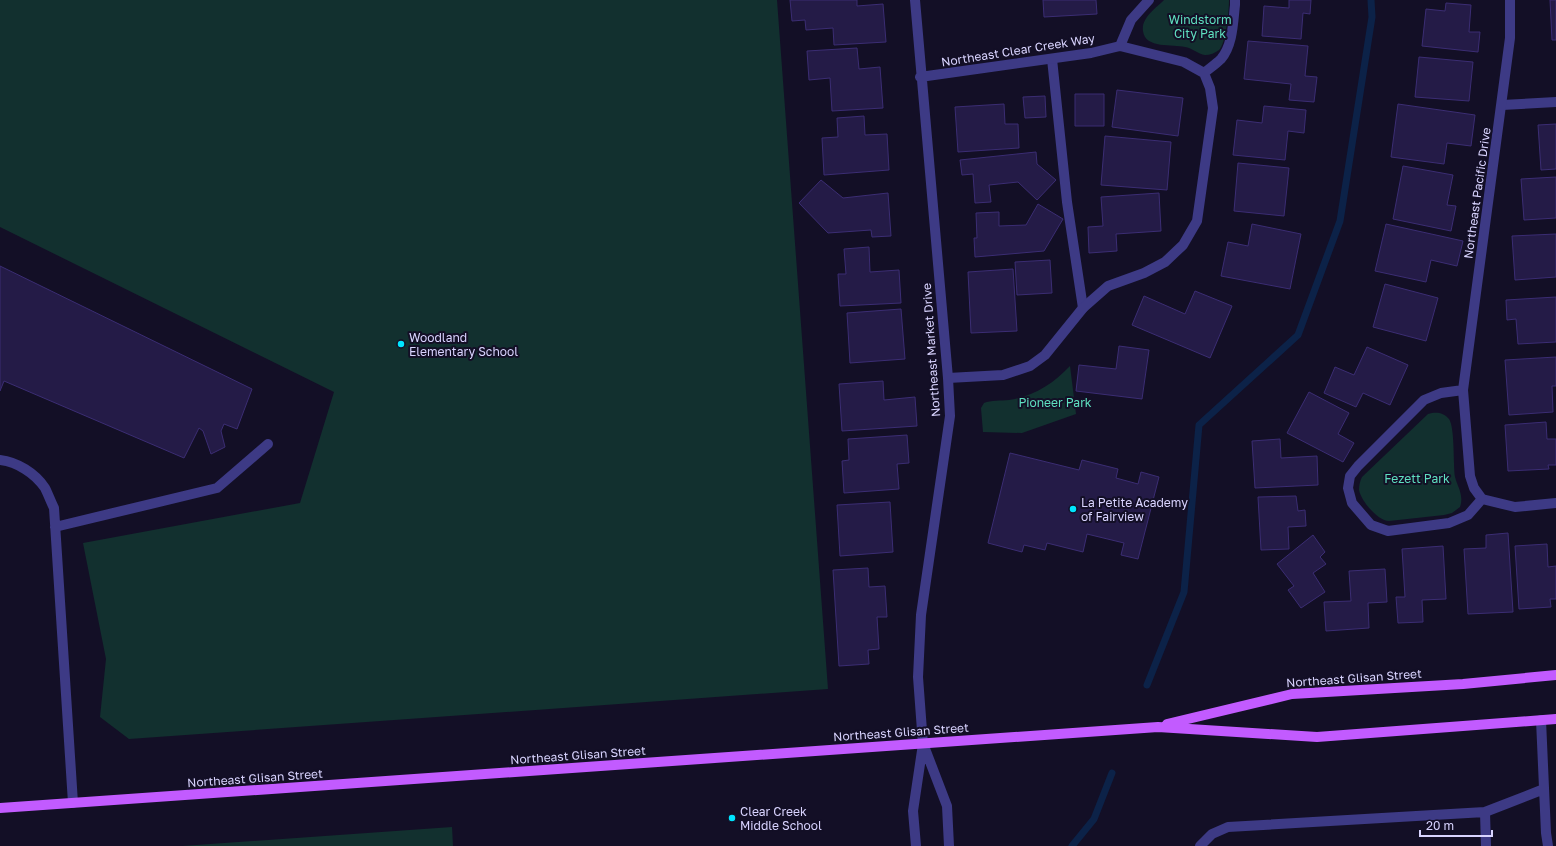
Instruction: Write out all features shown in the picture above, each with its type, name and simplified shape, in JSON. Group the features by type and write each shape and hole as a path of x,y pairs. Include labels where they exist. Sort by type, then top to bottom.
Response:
{"main road":[{"name":"Northeast Glisan Street","path":"1158,727 1292,694 1463,684 1556,675"},
{"name":"Northeast Glisan Street","path":"0,808 1158,727 1317,737 1556,719"}],"street":[{"name":"Northeast Market Drive","path":"915,0 920,77 948,378 950,416 922,615 918,677 923,744"},
{"path":"1120,46 1131,20 1149,0"},
{"path":"948,378 1004,375 1030,366 1045,355 1083,308 1108,286 1144,273 1165,262 1183,245 1197,221 1213,108 1210,88 1204,73 1221,59 1227,50 1230,42 1235,0"},
{"name":"Northeast Pacific Drive","path":"1482,499 1474,488 1470,476 1463,390 1502,105 1510,38 1510,0"},
{"name":"Northeast Clear Creek Way","path":"920,77 1091,53 1120,46 1184,62 1204,73"},
{"path":"1052,59 1068,202 1083,308"},
{"path":"1502,105 1556,102"},
{"path":"1463,390 1441,393 1424,400 1358,466 1350,476 1348,488 1352,503 1371,525 1388,531 1449,524 1468,515 1482,499 1514,507 1556,504"},
{"path":"55,527 217,488 268,444"},
{"path":"0,460 9,461 29,471 44,488 54,508 73,803"},
{"path":"1541,720 1546,833 1548,846"},
{"path":"916,846 913,811 923,744"},
{"path":"923,744 947,806 949,846"},
{"path":"1200,846 1212,834 1228,827 1485,812 1544,790"},
{"path":"1485,812 1486,846"}],"green space":[{"name":"Woodland Elementary School","path":"0,0 777,0 828,689 129,739 100,717 106,659 83,543 300,503 334,392 0,227"},
{"name":"Windstorm City Park","path":"1164,0 1229,0 1228,19 1224,41 1219,50 1212,54 1205,55 1180,46 1160,45 1149,41 1145,37 1143,31 1144,22"},
{"name":"Pioneer Park","path":"1070,366 1076,414 1022,433 983,432 981,408 984,403 1027,396 1050,384"},
{"name":"Fezett Park","path":"1428,414 1443,414 1449,419 1451,424 1455,477 1461,495 1460,507 1452,513 1444,515 1389,521 1380,518 1366,505 1360,494 1359,485 1361,479"},
{"path":"452,827 453,846 182,846"}],"building":[{"path":"790,0 857,0 857,6 883,4 886,42 834,45 833,28 806,30 805,20 792,21"},
{"path":"1043,0 1096,0 1097,14 1044,17"},
{"path":"1289,0 1311,0 1310,14 1303,13 1301,39 1262,36 1264,6 1289,8"},
{"path":"1550,0 1556,0 1556,40 1552,40"},
{"path":"1446,3 1471,5 1469,32 1480,32 1478,52 1422,46 1426,9 1445,11"},
{"path":"1248,41 1308,46 1305,76 1317,77 1314,102 1289,100 1291,84 1244,79"},
{"path":"857,48 859,69 880,67 883,108 832,111 830,78 809,80 807,51"},
{"path":"1419,57 1473,62 1469,101 1415,97"},
{"path":"1117,90 1183,98 1178,136 1112,127"},
{"path":"1075,94 1104,94 1104,126 1075,126"},
{"path":"1045,96 1046,117 1025,118 1023,97"},
{"path":"1004,104 1005,124 1018,124 1019,148 958,152 955,107"},
{"path":"1398,104 1475,115 1471,146 1447,143 1444,164 1391,157"},
{"path":"1264,106 1306,110 1304,133 1288,131 1285,160 1233,155 1237,120 1262,123"},
{"path":"864,116 865,135 887,134 889,170 824,175 822,138 838,137 837,118"},
{"path":"1556,124 1556,169 1541,170 1538,125"},
{"path":"1105,136 1171,142 1167,190 1101,185"},
{"path":"1036,152 1037,164 1056,180 1037,200 1018,182 989,185 991,202 975,203 973,174 962,175 960,160"},
{"path":"1238,163 1289,168 1284,216 1234,211"},
{"path":"1403,166 1453,175 1447,205 1456,206 1451,231 1393,219"},
{"path":"1556,177 1556,218 1524,220 1521,179"},
{"path":"821,180 843,198 888,193 891,236 872,237 871,230 828,233 799,203"},
{"path":"1159,193 1161,231 1116,234 1117,251 1089,253 1088,227 1103,226 1101,197"},
{"path":"1038,204 1063,219 1044,251 975,257 974,238 977,238 976,213 999,212 999,226 1026,225"},
{"path":"1252,224 1301,234 1290,289 1221,276 1228,242 1248,246"},
{"path":"1386,224 1463,241 1457,266 1431,260 1426,282 1375,271"},
{"path":"1556,234 1556,277 1515,280 1512,236"},
{"path":"869,247 870,272 899,270 901,303 840,306 838,274 846,274 844,249"},
{"path":"1050,260 1052,293 1017,295 1015,262"},
{"path":"0,266 252,389 237,429 224,424 221,431 225,447 211,454 203,431 199,428 184,458 4,381 0,391"},
{"path":"1013,269 1017,331 971,333 968,272"},
{"path":"1385,284 1438,298 1426,341 1373,327"},
{"path":"1195,291 1232,306 1210,358 1132,325 1144,296 1185,314"},
{"path":"1556,297 1556,342 1518,344 1516,319 1507,320 1506,300"},
{"path":"901,309 905,359 850,363 847,313"},
{"path":"1119,346 1149,350 1142,399 1076,391 1079,365 1116,369"},
{"path":"1367,347 1408,365 1390,405 1363,393 1356,407 1324,393 1335,367 1354,375"},
{"path":"1556,357 1556,386 1552,386 1553,412 1509,415 1505,360"},
{"path":"883,381 884,400 915,397 917,426 842,431 839,384"},
{"path":"1309,392 1349,413 1338,434 1354,443 1343,462 1287,433"},
{"path":"1546,422 1547,439 1556,439 1556,465 1548,465 1549,469 1508,471 1505,425"},
{"path":"907,435 909,463 897,464 899,489 844,493 842,461 849,460 848,439"},
{"path":"1280,439 1281,458 1317,456 1318,485 1255,488 1252,441"},
{"name":"La Petite Academy of Fairview","path":"1010,453 1079,470 1082,460 1118,469 1116,478 1138,484 1141,472 1159,477 1138,559 1121,555 1124,543 1087,534 1083,552 1047,543 1045,550 1024,545 1022,552 988,543"},
{"path":"1296,496 1298,511 1305,510 1306,526 1288,527 1289,549 1261,550 1258,497"},
{"path":"890,502 893,552 840,556 837,505"},
{"path":"1508,533 1513,612 1468,614 1464,549 1486,548 1486,535"},
{"path":"1313,535 1325,552 1320,557 1326,564 1313,573 1325,592 1301,608 1288,590 1294,586 1277,564"},
{"path":"1547,544 1548,567 1556,566 1556,599 1550,599 1551,607 1519,609 1515,546"},
{"path":"1443,546 1446,599 1422,600 1423,622 1398,623 1396,597 1405,597 1402,549"},
{"path":"868,568 869,587 885,586 887,617 877,617 879,649 868,650 869,664 839,666 833,570"},
{"path":"1385,569 1387,602 1368,603 1369,628 1326,631 1324,602 1351,601 1349,571"}],"waterway":[{"path":"1147,685 1184,592 1199,425 1298,335 1340,221 1372,17 1371,0"},
{"path":"1072,846 1094,819 1112,773"}],"place":[{"name":"Woodland Elementary School","path":"401,344"},
{"name":"La Petite Academy of Fairview","path":"1073,509"},
{"name":"Clear Creek Middle School","path":"732,818"}]}
